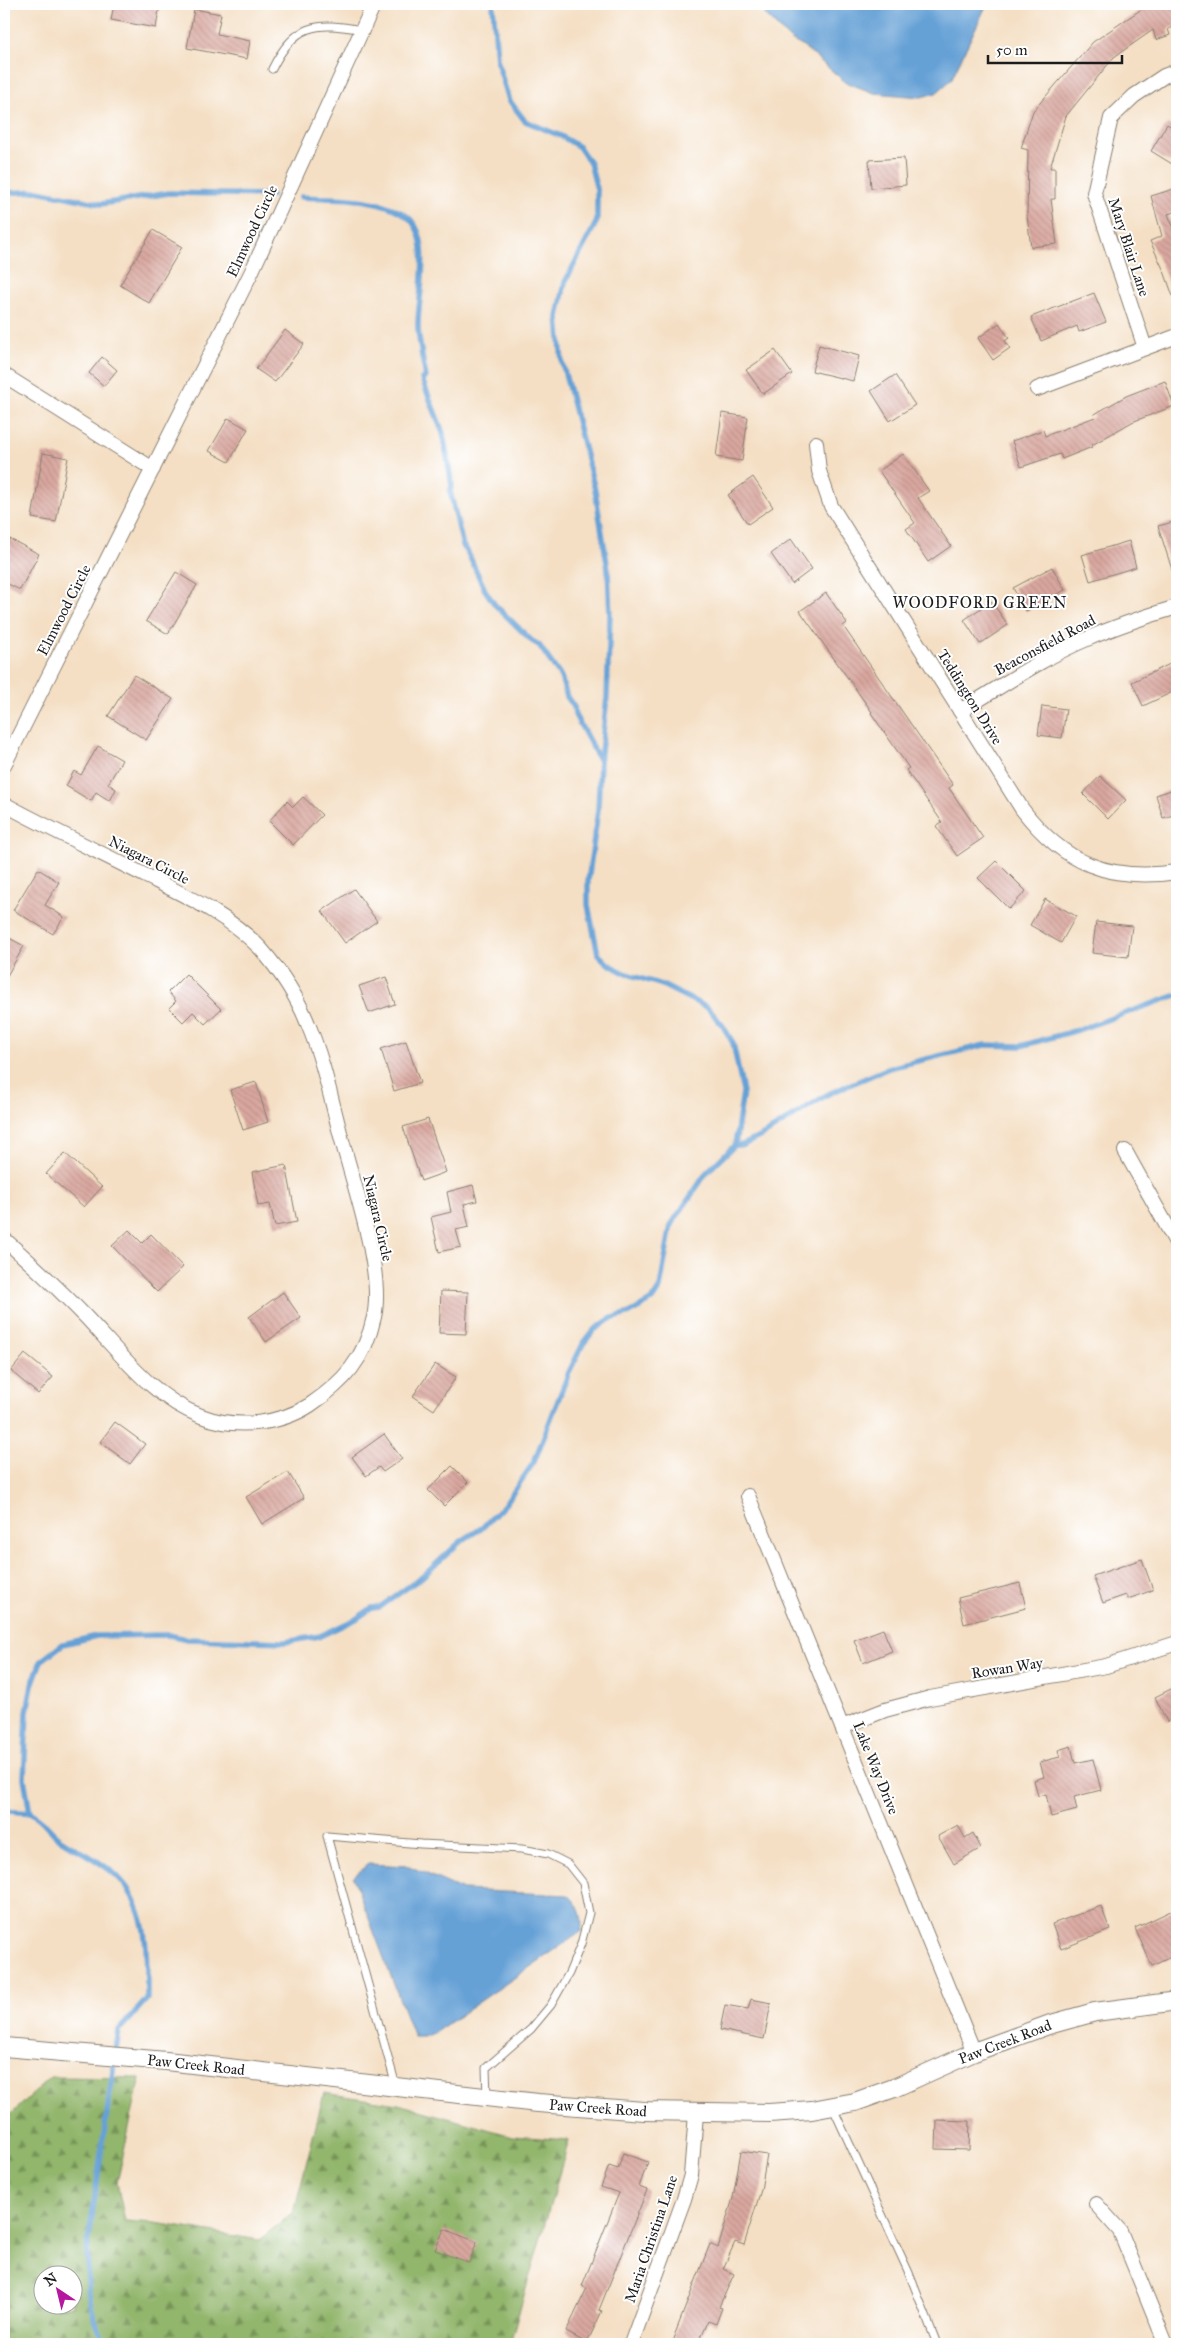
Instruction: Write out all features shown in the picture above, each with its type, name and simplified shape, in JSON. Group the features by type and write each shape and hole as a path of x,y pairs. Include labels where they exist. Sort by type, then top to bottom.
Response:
{"street":[{"name":"Elmwood Circle","path":"4,765 251,273 374,4"},
{"name":"Mary Blair Lane","path":"1145,348 1094,193 1111,118 1134,96 1164,76 1177,71"},
{"path":"1037,389 1177,336"},
{"path":"4,375 153,469"},
{"name":"Teddington Drive","path":"816,443 819,471 831,506 1035,827 1054,845 1076,859 1113,872 1140,876 1177,872"},
{"name":"Beaconsfield Road","path":"960,711 1032,667 1085,640 1177,606"},
{"name":"Niagara Circle","path":"4,804 198,902 233,924 258,946 280,972 308,1024 321,1062 367,1234 375,1278 375,1315 364,1350 351,1371 334,1389 305,1408 280,1419 266,1422 230,1423 203,1417 181,1407 157,1391 49,1279 4,1239"},
{"path":"1125,1151 1177,1244"},
{"name":"Lake Way Drive","path":"748,1496 974,2052"},
{"name":"Rowan Way","path":"842,1727 885,1710 930,1698 1106,1666 1177,1643"},
{"name":"Paw Creek Road","path":"4,2047 140,2059 488,2098 696,2114 769,2113 833,2108 855,2102 894,2088 974,2052 1048,2025 1095,2012 1177,2001"},
{"name":"Maria Christina Lane","path":"631,2344 691,2175 696,2114"},
{"path":"1096,2204 1120,2231 1166,2344"}],"lane":[{"path":"272,69 289,42 304,31 321,24 362,30"},
{"path":"397,2088 327,1836 421,1844 522,1849 548,1854 568,1864 583,1883 589,1913 581,1944 569,1973 551,2005 531,2029 486,2068 488,2098"},
{"path":"833,2108 909,2273 937,2344"}],"green space":[{"path":"51,2077 140,2078 117,2183 125,2221 155,2223 259,2240 294,2212 324,2093 398,2104 512,2136 569,2140 510,2344 4,2344 4,2121"}],"water":[{"path":"758,4 987,4 951,80 936,93 921,97 874,93 845,82 804,47 791,40 762,12"},
{"path":"368,1864 409,1866 463,1890 568,1895 580,1911 582,1921 581,1932 434,2033 423,2037 414,2037 353,1877"}],"building":[{"path":"114,4 160,4 156,28 111,20"},
{"path":"1149,4 1177,4 1177,26 1168,29 1170,35 1156,40 1153,30 1114,57 1066,116 1050,168 1055,168 1055,199 1051,199 1057,244 1031,247 1027,216 1028,150 1021,148 1033,111 1093,42"},
{"path":"194,9 221,14 217,34 250,41 247,59 187,48"},
{"path":"1167,124 1177,130 1177,167 1151,151"},
{"path":"904,158 906,185 871,188 869,160"},
{"path":"1177,188 1177,211 1168,214 1177,236 1177,301 1175,302 1164,271 1150,241 1162,236 1151,196"},
{"path":"153,230 182,247 149,303 120,285"},
{"path":"1094,293 1106,322 1079,332 1077,326 1041,341 1031,317"},
{"path":"999,323 1009,338 1005,341 1010,348 993,360 978,338"},
{"path":"285,330 304,344 275,382 256,369"},
{"path":"819,345 859,356 853,381 812,371"},
{"path":"775,350 792,374 763,394 746,370"},
{"path":"102,357 117,370 104,386 89,373"},
{"path":"895,375 915,405 890,421 871,391"},
{"path":"1165,381 1174,406 1132,422 1092,445 1092,447 1062,459 1060,454 1021,467 1012,441 1043,430 1045,436 1095,417 1093,415 1126,396"},
{"path":"722,413 748,417 742,461 716,457"},
{"path":"228,418 248,429 229,462 209,451"},
{"path":"43,453 68,458 56,522 32,518"},
{"path":"903,454 929,491 918,498 951,546 928,562 906,529 915,523 879,471"},
{"path":"753,477 773,507 748,524 728,495"},
{"path":"1177,521 1177,575 1174,576 1158,526"},
{"path":"4,536 39,554 20,590 4,582"},
{"path":"791,539 812,569 792,584 771,554"},
{"path":"1129,541 1136,567 1090,581 1082,555"},
{"path":"1052,567 1065,590 1026,611 1013,588"},
{"path":"176,572 197,585 168,634 146,621"},
{"path":"826,593 847,623 843,626 953,785 949,788 983,838 957,856 936,826 942,822 906,770 909,768 872,712 800,611"},
{"path":"991,601 1008,625 980,644 964,620"},
{"path":"1172,663 1177,674 1177,690 1143,706 1132,682"},
{"path":"134,675 173,699 146,740 108,716"},
{"path":"1042,706 1066,709 1062,738 1038,735"},
{"path":"98,746 122,760 108,784 116,789 110,801 96,792 91,801 66,786 74,771 81,775"},
{"path":"1100,776 1126,800 1108,819 1083,794"},
{"path":"1177,788 1177,814 1163,818 1156,795"},
{"path":"303,797 322,815 293,845 269,821 287,801 293,807"},
{"path":"996,861 1026,891 1009,909 978,878"},
{"path":"38,869 59,882 45,905 64,917 53,934 13,910"},
{"path":"354,889 377,921 345,943 322,911"},
{"path":"1045,899 1076,916 1061,943 1030,925"},
{"path":"1096,922 1132,926 1128,957 1092,953"},
{"path":"4,935 24,946 4,981"},
{"path":"186,974 221,1009 205,1024 193,1012 183,1022 169,1008 176,1001 168,992"},
{"path":"386,977 395,1004 369,1013 359,986"},
{"path":"406,1041 420,1083 394,1091 381,1049"},
{"path":"256,1082 268,1122 243,1130 230,1090"},
{"path":"428,1119 446,1172 421,1181 403,1127"},
{"path":"65,1153 102,1187 84,1207 46,1174"},
{"path":"286,1165 297,1222 275,1226 270,1204 258,1206 252,1172"},
{"path":"473,1185 477,1201 464,1204 469,1227 456,1230 461,1247 439,1252 431,1217 451,1212 447,1192"},
{"path":"129,1230 142,1243 151,1234 183,1267 157,1292 112,1246"},
{"path":"441,1291 468,1292 466,1334 439,1333"},
{"path":"283,1292 301,1318 266,1342 249,1317"},
{"path":"25,1354 53,1377 38,1394 11,1371"},
{"path":"435,1364 456,1377 434,1410 413,1396"},
{"path":"115,1422 145,1444 130,1464 100,1442"},
{"path":"384,1434 402,1459 383,1472 379,1467 366,1476 352,1457"},
{"path":"452,1466 468,1482 444,1506 428,1490"},
{"path":"288,1472 304,1498 262,1524 246,1497"},
{"path":"1142,1559 1153,1590 1128,1599 1126,1595 1103,1603 1093,1576"},
{"path":"1020,1583 1026,1608 964,1624 958,1598"},
{"path":"883,1629 892,1651 863,1663 854,1640"},
{"path":"1177,1686 1177,1716 1167,1722 1155,1697"},
{"path":"1071,1746 1075,1763 1093,1759 1101,1790 1074,1797 1077,1810 1051,1817 1046,1794 1038,1796 1034,1780 1044,1777 1040,1762 1060,1757 1058,1750"},
{"path":"958,1825 965,1838 973,1833 981,1848 954,1864 938,1836"},
{"path":"1101,1906 1110,1930 1061,1949 1052,1924"},
{"path":"1177,1908 1177,1954 1152,1966 1135,1928"},
{"path":"751,1999 771,2003 764,2039 720,2030 725,2005 748,2009"},
{"path":"937,2120 970,2121 969,2150 936,2149"},
{"path":"741,2151 767,2155 761,2190 744,2245 735,2242 723,2269 734,2274 719,2307 722,2308 716,2324 708,2321 698,2344 671,2344 710,2244 718,2248 733,2198"},
{"path":"623,2153 648,2162 639,2187 647,2190 599,2310 602,2311 587,2343 566,2332 587,2288 582,2286 619,2193 601,2187 609,2166 618,2169"},
{"path":"444,2229 477,2242 469,2263 435,2250"}],"waterway":[{"path":"30,1813 24,1778 27,1712 32,1685 41,1661 63,1644 97,1636 169,1635 187,1639 285,1642 320,1636 356,1619 372,1608 380,1607 422,1577 460,1542 483,1527 506,1503 534,1462 569,1372 583,1344 594,1330 610,1319 630,1313 652,1300 660,1288 671,1225 707,1172 735,1145 743,1092 733,1043 723,1026 708,1008 662,985 624,973 607,963 598,954 588,905 588,881 598,810 600,761 607,697 610,615 608,569 595,490 562,362 558,317 565,282 597,221 597,190 590,163 579,147 561,136 525,121 509,100 497,61 493,4"},
{"path":"4,193 38,191 101,204 169,193 272,195"},
{"path":"301,197 366,201 391,208 402,213 413,222 419,234 423,265 418,314 420,346 426,377 422,379 443,433 452,486 450,491 463,546 485,590 495,605 532,641 539,645 561,677 567,697 574,707 575,715 600,761"},
{"path":"735,1145 743,1145 767,1133 828,1094 889,1068 985,1045 1021,1046 1078,1030 1177,995"},
{"path":"4,1810 27,1812 34,1815 59,1838 110,1870 128,1889 136,1903 141,1918 146,1950 147,1999 119,2030 87,2251 88,2290 94,2318 105,2344"}],"district":[{"name":"WOODFORD GREEN","path":"980,602"}]}
